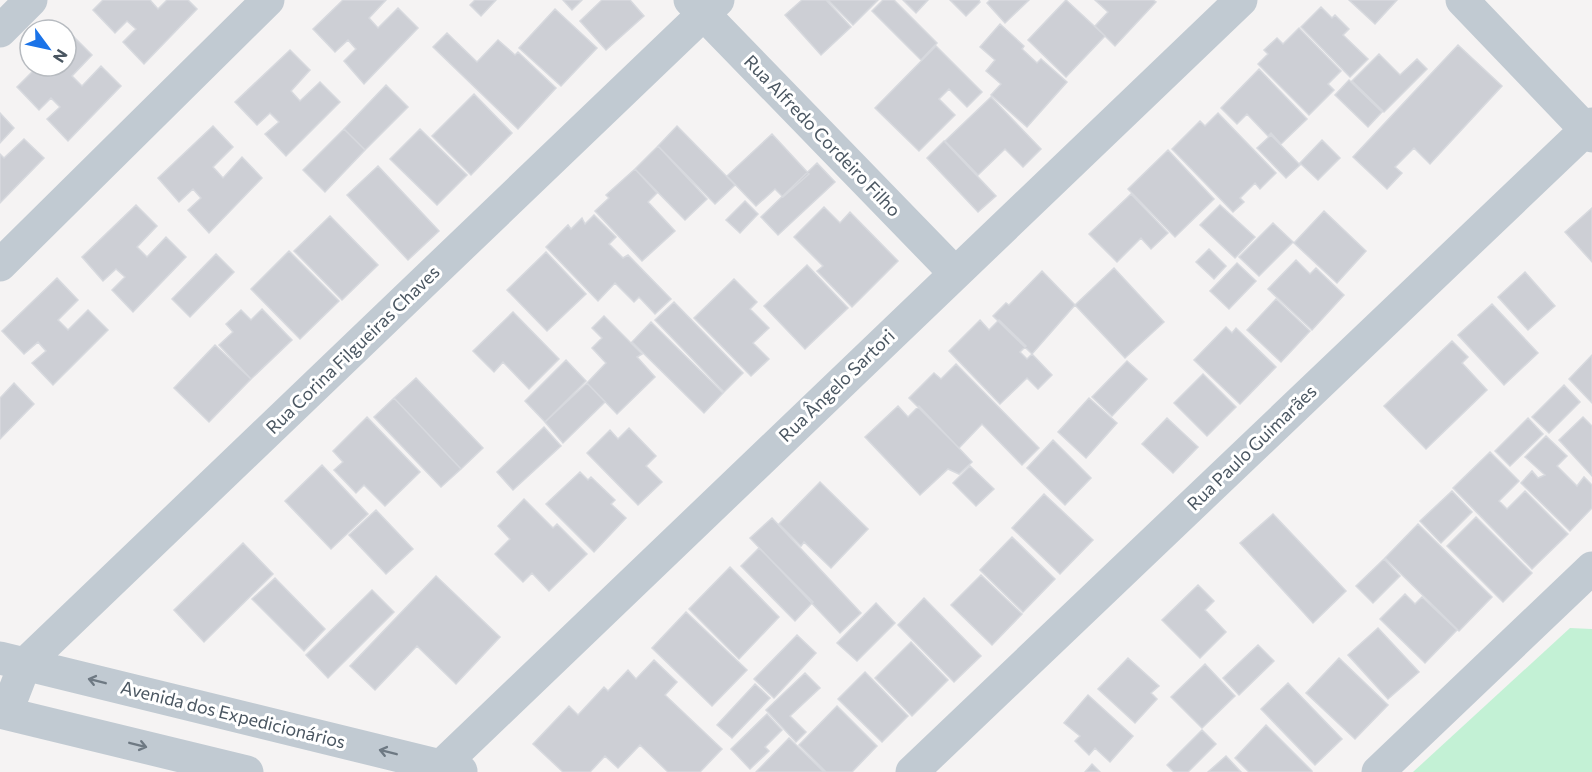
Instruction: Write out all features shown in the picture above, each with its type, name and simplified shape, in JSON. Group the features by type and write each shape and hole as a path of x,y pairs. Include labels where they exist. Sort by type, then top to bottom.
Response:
{"street":[{"path":"0,31 31,0"},
{"path":"0,265 268,0"},
{"name":"Rua Ângelo Sartori","path":"447,770 955,273 1240,0"},
{"path":"1462,0 1590,130"},
{"name":"Rua Alfredo Cordeiro Filho","path":"704,5 955,273"},
{"name":"Rua Corina Filgueiras Chaves","path":"3,712 13,661 704,5"},
{"name":"Rua Paulo Guimarães","path":"912,772 1590,130"},
{"path":"1378,772 1588,579"},
{"name":"Avenida dos Expedicionários","path":"13,661 447,770"},
{"path":"3,712 247,772"}],"green space":[{"path":"1570,628 1592,629 1592,772 1413,772"}],"building":[{"path":"103,0 150,0 158,9 167,0 188,0 197,9 144,64 123,42 136,29 127,21 115,33 93,10"},
{"path":"343,0 386,0 369,18 378,28 398,8 418,28 364,84 344,61 356,49 348,40 335,52 313,29"},
{"path":"475,0 496,0 481,16 470,5"},
{"path":"563,0 582,0 572,10"},
{"path":"602,0 630,0 644,16 606,50 580,21"},
{"path":"802,0 826,0 851,27 821,55 785,15"},
{"path":"828,0 878,0 853,25"},
{"path":"883,0 894,0 937,43 921,60 872,11"},
{"path":"903,0 928,0 916,13"},
{"path":"950,0 979,0 980,2 966,16"},
{"path":"990,0 1029,0 1005,23 987,3"},
{"path":"1066,0 1105,36 1066,77 1028,40"},
{"path":"1095,0 1153,0 1156,2 1115,46 1095,26 1108,12"},
{"path":"1349,0 1397,0 1375,24"},
{"path":"1321,7 1332,18 1335,15 1349,29 1343,35 1368,59 1350,77 1301,27"},
{"path":"555,9 597,48 561,86 519,48"},
{"path":"1000,24 1024,46 1022,49 1037,63 1041,59 1067,82 1027,127 991,95 1001,84 986,71 995,60 980,47"},
{"path":"1299,28 1341,71 1328,84 1334,90 1309,115 1258,64 1268,54 1264,50 1277,38 1283,44"},
{"path":"447,33 477,62 498,40 515,55 518,52 556,88 518,129 433,47"},
{"path":"78,41 92,55 78,70"},
{"path":"1458,45 1502,86 1430,164 1414,148 1395,167 1402,173 1387,189 1353,157"},
{"path":"936,46 982,92 967,107 949,89 939,99 955,115 919,151 875,108"},
{"path":"290,50 310,70 291,91 300,101 320,82 340,102 286,156 265,134 279,122 270,113 257,125 235,102"},
{"path":"1379,54 1400,75 1417,59 1427,69 1384,112 1352,81"},
{"path":"101,66 121,86 68,141 47,119 60,107 51,98 39,110 17,87 26,78 74,78 82,86"},
{"path":"1259,69 1307,119 1281,144 1271,133 1268,136 1247,114 1237,124 1221,108"},
{"path":"1349,80 1382,112 1368,127 1335,95"},
{"path":"386,85 408,107 365,150 344,129"},
{"path":"474,94 512,133 471,175 432,136"},
{"path":"991,97 1041,149 1023,167 1005,149 978,175 945,141"},
{"path":"0,113 14,128 0,143"},
{"path":"1218,113 1276,173 1260,189 1255,183 1240,198 1244,202 1233,212 1172,149 1200,121 1205,126"},
{"path":"213,126 233,147 213,167 223,178 242,157 262,178 209,233 188,210 201,198 193,189 179,202 158,178"},
{"path":"677,126 735,185 715,204 658,146"},
{"path":"344,129 365,150 325,192 303,170"},
{"path":"420,129 467,175 437,205 390,159"},
{"path":"772,134 809,174 783,197 775,189 756,206 727,176"},
{"path":"1271,135 1300,165 1286,178 1257,148"},
{"path":"24,139 44,158 0,203 0,154 4,158"},
{"path":"1322,140 1340,158 1318,180 1300,163"},
{"path":"944,141 996,196 978,212 927,158"},
{"path":"658,146 707,199 685,220 635,169"},
{"path":"1168,150 1214,199 1175,237 1128,189"},
{"path":"817,163 835,182 778,235 761,217"},
{"path":"378,166 439,231 408,260 347,195"},
{"path":"635,169 657,193 648,202 675,231 642,261 595,211 609,198 606,195"},
{"path":"1131,194 1168,233 1151,249 1141,238 1117,262 1089,234"},
{"path":"745,201 758,214 740,233 726,220"},
{"path":"136,205 157,226 137,247 147,257 166,237 186,257 133,312 112,290 125,277 116,269 103,281 82,257"},
{"path":"1220,205 1255,237 1235,258 1200,225"},
{"path":"824,207 840,223 850,212 898,261 852,307 817,271 823,266 794,237"},
{"path":"1592,208 1592,262 1565,232"},
{"path":"1324,211 1366,251 1337,283 1294,243"},
{"path":"594,215 616,237 609,244 623,258 628,255 671,299 655,314 639,297 634,302 615,283 598,301 546,247 568,225 571,229 582,218 585,224"},
{"path":"330,216 378,265 342,300 294,251"},
{"path":"1273,223 1293,242 1259,276 1239,257"},
{"path":"1209,249 1226,266 1214,279 1196,262"},
{"path":"289,251 339,301 300,339 251,289"},
{"path":"546,252 586,294 547,331 507,290"},
{"path":"216,254 234,272 190,317 172,299"},
{"path":"1296,260 1310,274 1316,268 1344,295 1312,330 1268,289"},
{"path":"1237,263 1256,281 1229,309 1210,291"},
{"path":"807,265 848,308 805,349 764,306"},
{"path":"1114,268 1164,322 1125,358 1075,305"},
{"path":"1042,271 1075,305 1032,354 993,316 1006,303 1009,305"},
{"path":"1525,272 1555,306 1528,330 1498,297"},
{"path":"57,278 78,300 58,320 68,330 88,310 108,330 53,385 32,363 46,351 38,342 24,354 2,331"},
{"path":"734,279 757,302 750,309 769,328 753,343 769,359 751,376 694,318"},
{"path":"1276,299 1310,331 1281,362 1247,330"},
{"path":"674,302 743,373 724,392 655,320"},
{"path":"1492,304 1538,353 1504,385 1458,335"},
{"path":"262,309 292,340 251,379 219,345 233,332 226,324 241,310 251,320"},
{"path":"513,312 559,359 529,389 503,362 494,372 473,351"},
{"path":"604,316 642,354 637,357 655,377 617,414 587,383 606,363 592,348 602,338 592,328"},
{"path":"980,320 989,330 999,320 1026,346 1020,352 1027,359 1032,354 1052,375 1038,389 1027,378 1000,404 949,351"},
{"path":"651,322 723,393 704,413 632,342"},
{"path":"1226,327 1232,333 1236,328 1276,367 1240,404 1194,360"},
{"path":"1452,341 1468,357 1462,363 1487,390 1426,449 1384,406"},
{"path":"215,345 251,379 209,422 174,388"},
{"path":"1592,355 1592,403 1569,379"},
{"path":"566,360 586,381 545,422 525,401"},
{"path":"1127,361 1147,379 1112,416 1092,397"},
{"path":"956,364 1039,448 1022,465 982,424 959,448 909,398 934,373 941,379"},
{"path":"1203,374 1236,407 1207,436 1174,403"},
{"path":"416,378 483,448 461,469 394,398"},
{"path":"14,383 34,404 0,439 0,398"},
{"path":"587,383 605,402 563,443 545,422"},
{"path":"1564,385 1580,402 1549,433 1532,417"},
{"path":"394,398 461,469 441,487 374,417"},
{"path":"1089,398 1117,423 1086,458 1058,432"},
{"path":"898,406 908,417 919,406 972,462 959,474 948,469 920,495 865,437"},
{"path":"367,417 420,472 385,506 364,485 356,493 334,470 343,462 333,451"},
{"path":"1583,417 1592,426 1592,476 1559,440"},
{"path":"1167,418 1198,447 1173,473 1142,444"},
{"path":"1528,418 1543,434 1510,466 1495,451"},
{"path":"544,427 561,446 513,490 497,472"},
{"path":"629,428 656,456 646,466 662,482 638,505 587,453 610,430 618,439"},
{"path":"1546,436 1567,456 1557,466 1577,486 1584,477 1592,485 1592,508 1570,531 1521,483 1532,471 1538,478 1545,475 1525,457"},
{"path":"1053,440 1091,478 1065,505 1027,468"},
{"path":"1490,452 1519,481 1499,501 1507,509 1525,491 1568,534 1532,569 1453,488"},
{"path":"322,465 368,514 331,549 285,501"},
{"path":"970,466 994,489 976,506 953,483"},
{"path":"580,472 588,480 591,477 615,500 611,504 626,518 594,552 546,504"},
{"path":"820,482 868,529 831,568 804,542 801,546 779,524"},
{"path":"1452,491 1472,512 1441,543 1420,521"},
{"path":"1044,494 1093,540 1060,574 1012,528"},
{"path":"524,499 553,528 557,524 587,554 549,591 532,573 523,582 495,554 510,539 498,526"},
{"path":"376,510 413,549 386,574 349,535"},
{"path":"1273,514 1346,591 1313,623 1240,543"},
{"path":"1476,517 1532,573 1503,602 1447,546"},
{"path":"772,518 861,613 840,633 750,538"},
{"path":"1418,524 1492,597 1459,631 1385,558"},
{"path":"1012,537 1055,579 1023,612 980,570"},
{"path":"243,543 273,574 204,642 174,610"},
{"path":"759,548 813,602 795,621 741,566"},
{"path":"1384,559 1400,576 1373,603 1356,586"},
{"path":"730,567 779,617 739,659 689,609"},
{"path":"981,575 1022,614 992,645 951,605"},
{"path":"436,576 500,637 456,684 417,646 375,690 350,666"},
{"path":"275,578 325,629 304,651 252,599"},
{"path":"1198,585 1214,601 1205,610 1226,632 1200,658 1162,620"},
{"path":"372,590 394,612 328,678 306,655"},
{"path":"1405,594 1415,604 1422,597 1457,630 1425,663 1380,619"},
{"path":"924,598 981,656 954,682 898,625"},
{"path":"876,603 895,623 857,661 837,643"},
{"path":"686,612 747,670 712,706 652,648"},
{"path":"1378,628 1419,672 1388,699 1348,655"},
{"path":"797,635 816,653 774,698 754,679"},
{"path":"911,642 948,680 912,716 875,678"},
{"path":"1258,645 1274,661 1239,695 1223,678"},
{"path":"1128,658 1159,686 1151,693 1157,699 1135,723 1098,689"},
{"path":"1339,658 1388,705 1355,739 1306,693"},
{"path":"654,660 677,682 665,695 722,749 700,772 668,772 640,745 618,768 605,756 590,772 563,772 533,744 569,706 578,715 604,687 608,691 628,670 636,679"},
{"path":"1205,664 1235,696 1202,728 1171,697"},
{"path":"865,672 908,716 882,742 838,699"},
{"path":"805,673 820,688 790,716 806,732 796,742 766,710"},
{"path":"1288,683 1342,739 1315,765 1261,709"},
{"path":"755,684 770,698 732,738 717,725"},
{"path":"1088,695 1133,736 1110,762 1095,748 1089,755 1075,741 1080,736 1064,723"},
{"path":"837,706 877,746 852,772 826,772 799,745"},
{"path":"767,714 782,730 765,747 769,751 750,769 731,749"},
{"path":"1266,725 1312,772 1249,772 1235,758"},
{"path":"1202,730 1216,744 1188,772 1174,772 1167,765"},
{"path":"789,738 824,772 756,772"},
{"path":"1226,756 1241,772 1208,772"},
{"path":"1092,764 1100,772 1085,772"}]}
